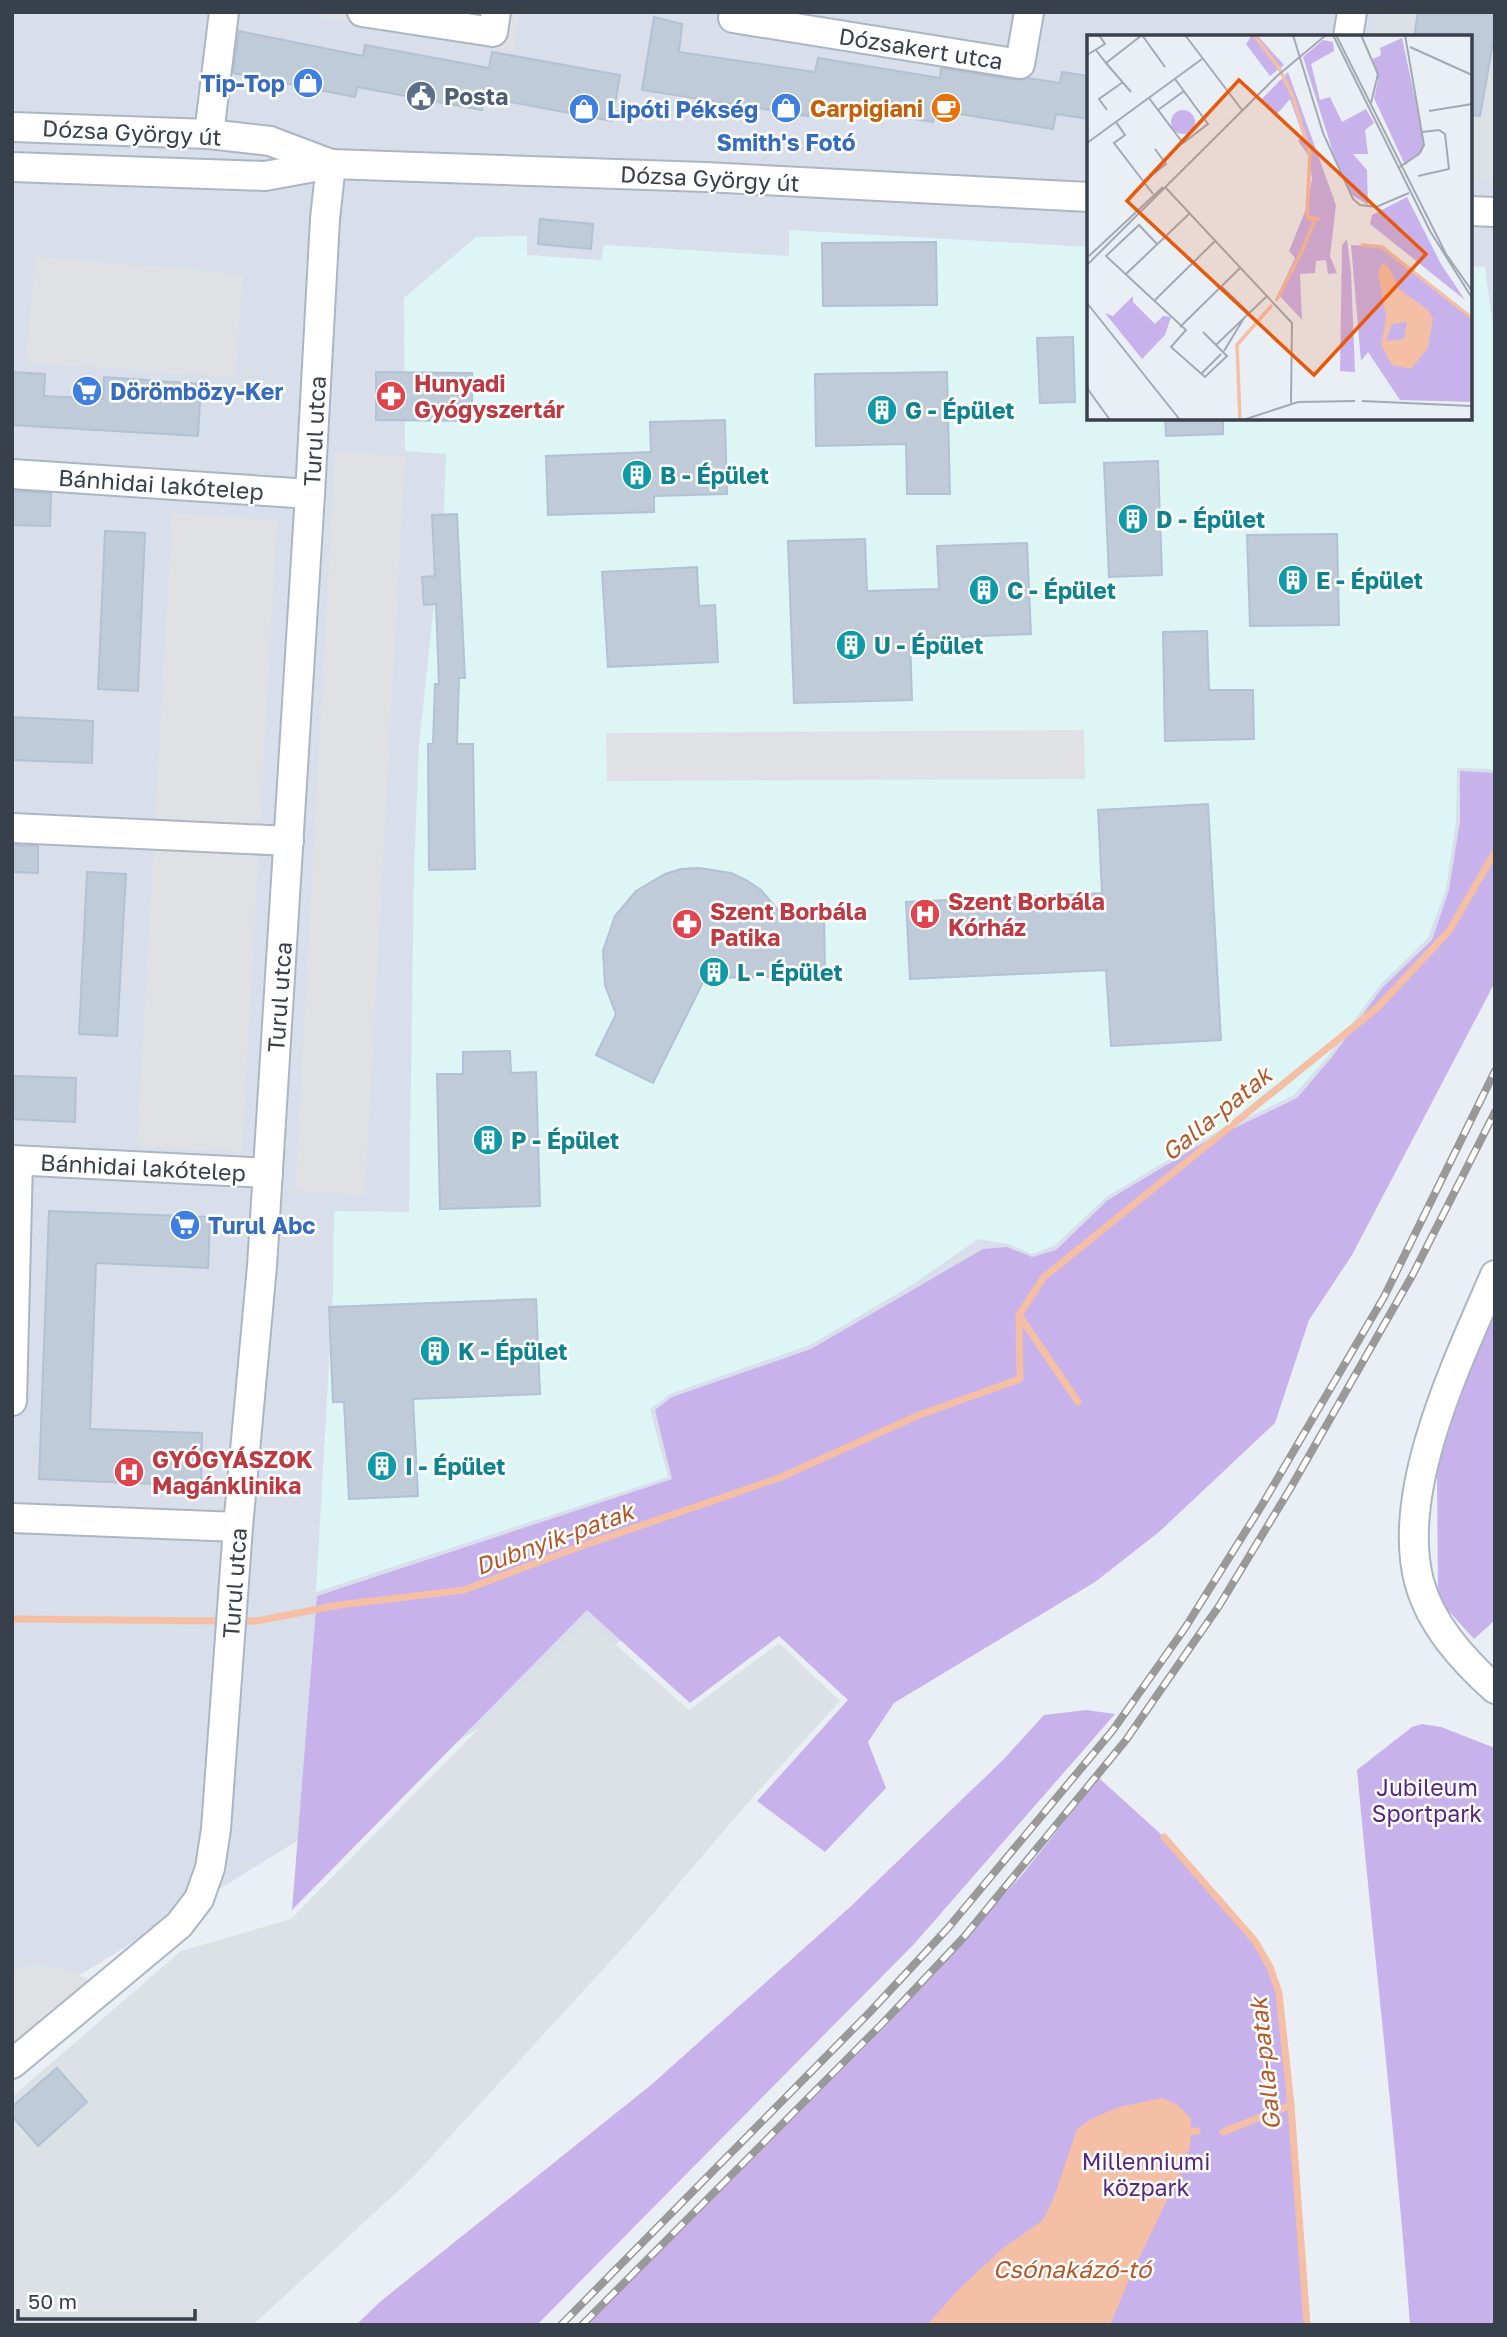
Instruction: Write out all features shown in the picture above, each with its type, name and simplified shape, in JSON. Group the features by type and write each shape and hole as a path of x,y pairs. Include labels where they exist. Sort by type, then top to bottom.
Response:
{"street":[{"path":"209,135 224,12"},
{"path":"362,12 493,32 496,12"},
{"name":"Dózsakert utca","path":"734,12 733,18 1020,64 1029,12"},
{"path":"1348,35 1352,12"},
{"name":"Dózsa György út","path":"12,127 209,135 270,141 331,164"},
{"name":"Dózsa György út","path":"12,167 265,176 331,164 705,177 1087,197"},
{"name":"Turul utca","path":"12,2064 180,1925 199,1899 210,1868 216,1829 238,1527 262,1266 325,219 331,164"},
{"path":"1472,211 1495,212"},
{"name":"Bánhidai lakótelep","path":"12,474 310,494"},
{"path":"12,828 289,841"},
{"name":"Bánhidai lakótelep","path":"12,1401 15,1160 268,1173"},
{"path":"1495,1275 1430,1438 1418,1496 1414,1549 1419,1582 1440,1627 1474,1670 1495,1689"},
{"path":"12,1518 238,1527"}],"shaded area":[{"path":"12,12 1379,12 1375,35 1087,35 1087,420 1472,420 1472,180 1495,180 1495,927 900,1468 12,2017"},
{"path":"319,12 520,12 513,51 318,17"},
{"path":"1379,12 1495,12 1495,180 1472,180 1472,35 1375,35"},
{"name":"Szent Borbála Kórház","path":"789,230 1087,247 1087,420 1472,420 1472,266 1485,267 1495,342 1495,769 1457,768 1456,821 1446,889 1428,938 1379,986 1329,1055 1294,1095 1201,1140 1106,1197 1054,1246 1032,1254 1008,1244 978,1239 912,1285 810,1345 670,1394 650,1409 668,1477 316,1592 333,1293 334,1211 409,1212 414,871 419,744 444,511 446,454 405,451 404,298 476,237 527,236 527,255 601,260 604,245 789,256"},
{"path":"35,257 243,274 235,378 26,362"},
{"path":"335,452 405,456 365,1195 295,1191"},
{"path":"172,514 277,520 242,1152 137,1146"},
{"path":"1084,730 1085,779 607,781 606,733"},
{"path":"587,1619 689,1710 779,1643 840,1701 751,1799 639,1930 413,2177 253,2325 12,2325 12,2097 181,1951 291,1919"},
{"path":"32,1965 64,1968 89,1980 12,2050 12,1970"}],"green space":[{"path":"1460,771 1495,773 1495,982 1352,1255 1309,1320 1275,1423 1159,1532 1095,1582 894,1703 868,1742 886,1788 825,1852 757,1801 848,1700 779,1636 690,1703 587,1610 292,1910 317,1596 672,1479 655,1410 672,1397 811,1349 983,1249 1007,1247 1032,1257 1056,1250 1108,1200 1203,1143 1297,1098 1332,1057 1382,988 1432,940 1449,890 1460,821"},
{"path":"1495,1307 1495,1620 1474,1639 1438,1599 1437,1467 1476,1350"},
{"path":"1086,1710 1115,1714 915,1943 537,2325 356,2325 381,2301 651,2085 849,1908 1003,1760 1044,1715"},
{"name":"Jubileum Sportpark","path":"1422,1724 1441,1727 1495,1748 1495,2325 1410,2325 1357,1770 1412,1727"},
{"name":"Millenniumi közpark","path":"1099,1778 1164,1837 1255,1941 1270,1967 1279,1993 1291,2105 1307,2325 587,2325 885,2027 1021,1876"}],"water":[{"name":"Csónakázó-tó","path":"1162,2098 1178,2105 1191,2119 1190,2146 1181,2172 1134,2268 1110,2325 927,2325 958,2290 1003,2248 1043,2220 1053,2200 1077,2129 1091,2119 1119,2107"}],"building":[{"path":"1418,12 1495,12 1495,32 1480,116 1472,115 1472,35 1414,35"},
{"path":"654,17 682,24 679,52 815,72 818,58 940,78 941,68 1017,80 1028,78 1060,83 1062,72 1087,76 1087,119 1056,114 1053,129 935,110 933,122 810,102 808,116 642,90"},
{"path":"239,31 363,56 365,45 489,68 492,52 620,75 612,121 484,97 482,110 357,87 355,97 233,73"},
{"path":"540,219 593,224 591,249 538,244"},
{"path":"936,242 937,305 823,306 822,243"},
{"path":"1073,337 1075,402 1040,403 1037,338"},
{"path":"12,372 45,374 44,396 103,399 104,377 201,384 198,436 12,425"},
{"path":"376,372 472,373 472,421 376,420"},
{"name":"G - Épület","path":"947,372 950,494 907,494 906,444 816,446 815,374"},
{"name":"B - Épület","path":"725,420 727,494 654,496 654,512 548,515 546,456 651,452 650,422"},
{"path":"1165,420 1223,420 1223,434 1166,436"},
{"name":"D - Épület","path":"1158,461 1162,575 1109,577 1104,463"},
{"path":"12,491 51,493 50,526 12,525"},
{"path":"457,514 465,678 459,678 457,744 473,744 475,869 429,870 428,744 433,744 435,684 439,684 436,604 424,605 422,577 435,576 432,515"},
{"path":"105,531 145,533 138,691 98,689"},
{"name":"E - Épület","path":"1337,534 1339,625 1250,626 1247,535"},
{"name":"U - Épület","path":"865,539 867,591 939,589 937,546 1027,543 1031,634 910,639 912,700 794,703 788,541"},
{"path":"697,567 699,606 715,605 718,662 608,667 602,572"},
{"path":"1207,631 1209,690 1253,690 1254,739 1165,741 1163,632"},
{"path":"12,717 93,721 92,763 12,760"},
{"path":"1208,804 1221,1040 1111,1046 1106,970 910,979 906,902 1102,893 1098,810"},
{"path":"12,845 38,846 38,873 12,872"},
{"name":"L - Épület","path":"699,868 731,873 746,880 761,890 784,917 824,917 825,976 705,978 653,1083 596,1055 616,1014 605,985 603,951 615,916 636,891 665,874 681,869"},
{"path":"87,872 126,874 117,1036 79,1034"},
{"name":"P - Épület","path":"510,1051 511,1073 536,1072 540,1206 440,1209 437,1074 463,1074 463,1052"},
{"path":"12,1076 76,1078 75,1122 12,1119"},
{"path":"49,1211 210,1217 208,1268 96,1263 90,1429 202,1433 201,1486 39,1479"},
{"name":"K - Épület","path":"536,1299 540,1394 413,1399 418,1496 349,1499 344,1402 333,1402 329,1307"},
{"path":"57,2068 87,2102 38,2146 12,2116 12,2107"}],"waterway":[{"name":"Galla-patak","path":"1078,1402 1019,1315 1044,1277 1377,1008 1449,931 1495,852"},
{"name":"Dubnyik-patak","path":"237,1621 257,1621 339,1605 464,1590 779,1478 919,1415 1020,1379 1019,1315"},
{"name":"Dubnyik-patak","path":"12,1619 225,1621"},
{"name":"Galla-patak","path":"1164,1837 1255,1941 1270,1967 1279,1993 1291,2105 1307,2325"},
{"path":"1223,2132 1291,2105"},
{"path":"1190,2132 1197,2131"}],"railway":[{"path":"561,2325 870,2012 948,1928 1113,1730 1185,1628 1262,1505 1384,1297 1495,1071"},
{"path":"582,2325 882,2024 964,1937 1126,1740 1219,1606 1290,1489 1413,1274 1495,1112"}],"place":[{"name":"Tip-Top","path":"308,83"},
{"name":"Posta","path":"421,96"},
{"name":"Smith's Fotó","path":"786,108"},
{"name":"Carpigiani","path":"946,108"},
{"name":"Lipóti Pékség","path":"584,109"},
{"name":"Dörömbözy-Ker","path":"87,391"},
{"name":"Hunyadi Gyógyszertár","path":"391,396"},
{"name":"G - Épület","path":"882,410"},
{"name":"B - Épület","path":"637,475"},
{"name":"D - Épület","path":"1133,519"},
{"name":"E - Épület","path":"1293,580"},
{"name":"C - Épület","path":"984,590"},
{"name":"U - Épület","path":"851,645"},
{"name":"Szent Borbála Kórház","path":"925,914"},
{"name":"Szent Borbála Patika","path":"687,924"},
{"name":"L - Épület","path":"714,972"},
{"name":"P - Épület","path":"488,1140"},
{"name":"Turul Abc","path":"185,1225"},
{"name":"K - Épület","path":"435,1351"},
{"name":"I - Épület","path":"382,1466"},
{"name":"GYÓGYÁSZOK Magánklinika","path":"129,1472"}]}
